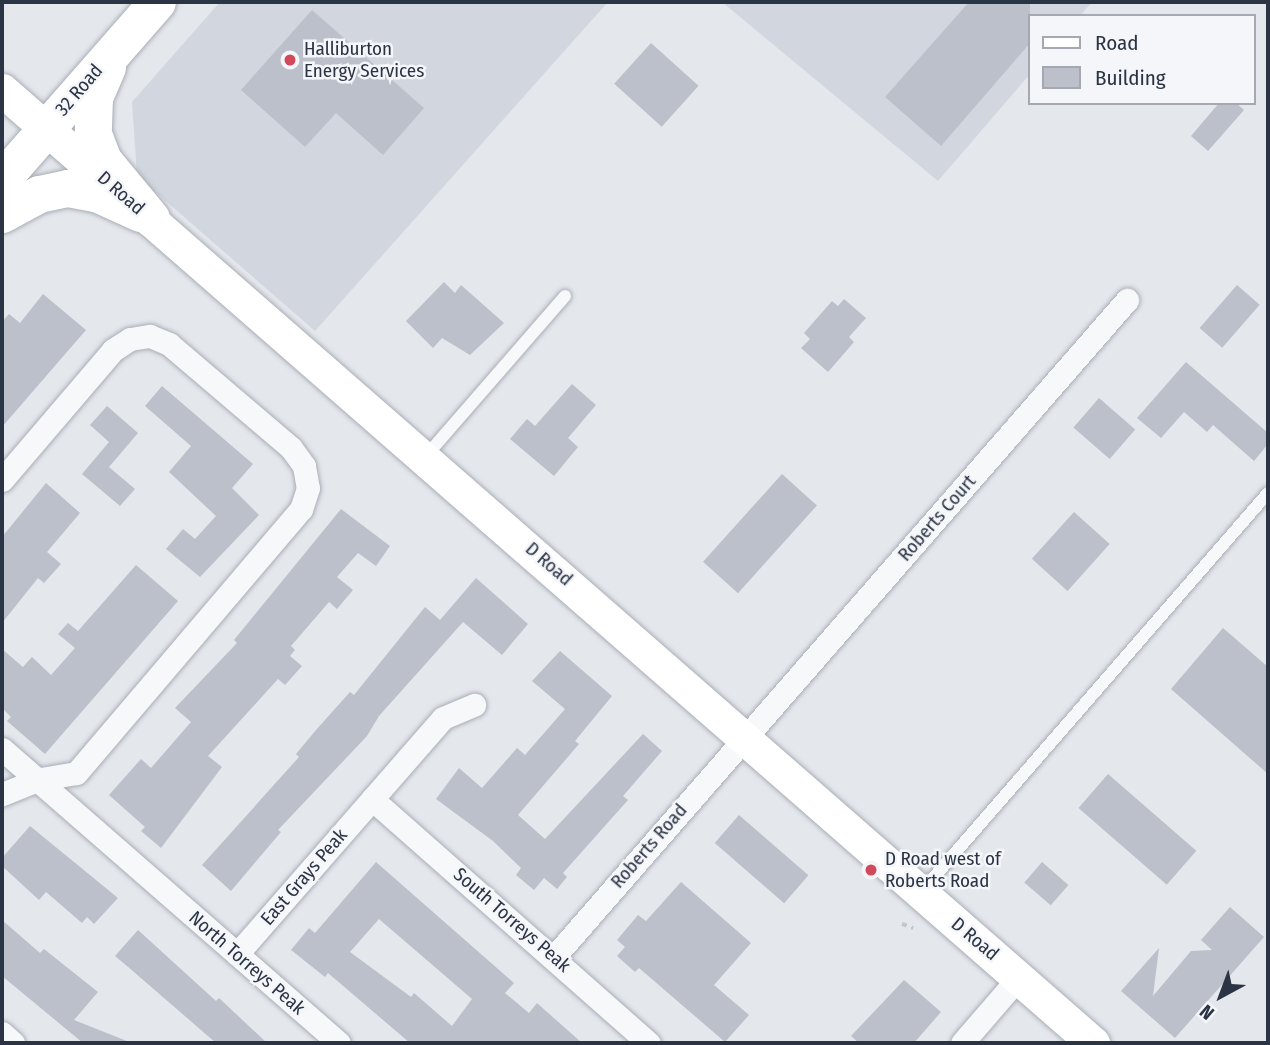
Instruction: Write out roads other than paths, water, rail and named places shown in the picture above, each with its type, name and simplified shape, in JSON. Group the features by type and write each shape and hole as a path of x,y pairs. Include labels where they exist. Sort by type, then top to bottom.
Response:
{"main road":[{"name":"32 Road","path":"2,179 157,2"},
{"path":"123,40 94,97 93,134 103,160 151,218"},
{"path":"2,214 38,194 68,188 98,194 151,218"}],"street":[{"name":"D Road","path":"2,90 426,456 1093,1043"},
{"name":"Roberts Court","path":"744,734 1127,300"},
{"path":"2,480 113,350 130,339 150,337 169,344 291,449 307,477 301,509 76,773 37,780 2,794"},
{"name":"East Grays Peak","path":"236,954 443,718 474,705"},
{"name":"Roberts Road","path":"554,957 744,734"},
{"name":"North Torreys Peak","path":"2,749 340,1043"},
{"name":"South Torreys Peak","path":"372,799 649,1043"},
{"path":"962,1043 1019,978"},
{"path":"2,1034 13,1043"}],"lane":[{"path":"426,456 565,296"},
{"path":"920,893 1268,493"}],"place":[{"name":"Halliburton Energy Services","path":"290,60"},
{"name":"D Road west of Roberts Road","path":"871,870"}]}
